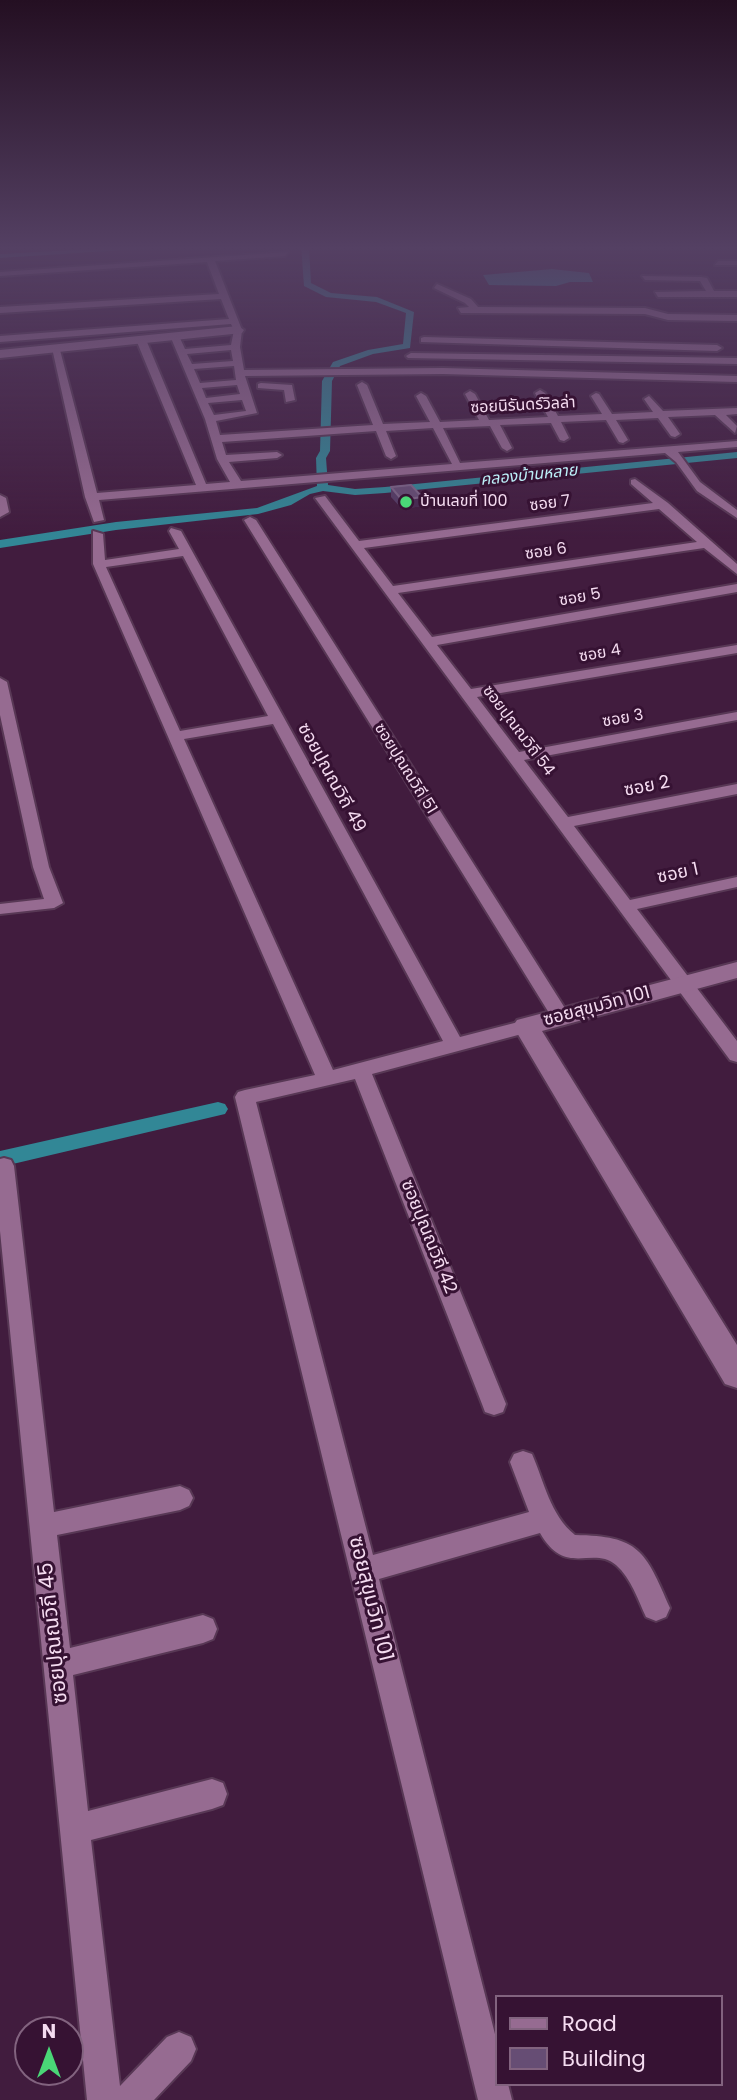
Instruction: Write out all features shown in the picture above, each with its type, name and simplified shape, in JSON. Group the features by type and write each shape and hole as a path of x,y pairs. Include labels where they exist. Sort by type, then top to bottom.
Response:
{"street":[{"path":"0,354 120,344"},
{"path":"143,344 202,487"},
{"path":"178,344 210,419 222,459 237,484"},
{"path":"210,419 250,415 235,344"},
{"path":"574,344 724,348"},
{"path":"649,346 653,377"},
{"path":"181,352 235,347"},
{"path":"55,350 98,520"},
{"path":"411,356 737,362"},
{"path":"348,372 363,360"},
{"path":"188,367 241,380 289,387 290,400"},
{"path":"196,386 348,372 433,371 653,377 682,382 737,379"},
{"path":"202,401 241,380"},
{"path":"362,385 391,456"},
{"path":"540,393 564,438"},
{"path":"470,394 507,448"},
{"path":"421,396 456,462"},
{"path":"596,396 623,440"},
{"path":"649,399 675,434"},
{"path":"708,409 735,430"},
{"name":"ซอยนิรันดร์วิลล่า","path":"215,439 310,431 554,420 708,409 737,411"},
{"path":"91,497 311,477 673,453 737,444"},
{"path":"673,453 688,466 690,477 698,486 737,515"},
{"path":"222,459 277,456"},
{"path":"635,482 737,570"},
{"name":"ซอยปุณณวิถี 54","path":"321,498 737,1055"},
{"name":"ซอย 7","path":"356,545 664,505"},
{"name":"ซอยปุณณวิถี 51","path":"250,520 561,1017"},
{"name":"ซอยปุณณวิถี 49","path":"175,531 454,1044"},
{"path":"97,534 99,564 327,1079 526,1026"},
{"name":"ซอย 6","path":"391,590 706,544"},
{"path":"99,564 186,552"},
{"name":"ซอย 5","path":"429,642 737,588"},
{"name":"ซอย 4","path":"468,694 737,649"},
{"path":"0,682 41,867 54,903 0,909"},
{"name":"ซอย 3","path":"515,757 737,716"},
{"path":"176,736 277,719"},
{"name":"ซอย 2","path":"565,823 737,789"},
{"name":"ซอย 1","path":"627,906 737,882"},
{"name":"ซอยสุขุมวิท 101","path":"737,970 526,1026 737,1374"},
{"name":"ซอยปุณณวิถี 42","path":"361,1070 494,1404"},
{"name":"ซอยสุขุมวิท 101","path":"327,1079 245,1097 495,2100"},
{"name":"ซอยปุณณวิถี 45","path":"4,1166 104,2100"},
{"path":"523,1462 546,1519 564,1543 573,1548 609,1546 631,1559 656,1608"},
{"path":"43,1526 180,1498"},
{"path":"363,1571 546,1519"},
{"path":"58,1665 203,1629"},
{"path":"76,1829 212,1794"},
{"path":"130,2100 179,2049"}],"building":[{"path":"411,485 422,497 402,500 391,487"}],"waterway":[{"name":"คลองบ้านหลาย","path":"323,488 321,458 325,451 327,381 336,364 407,344"},
{"name":"คลองบ้านหลาย","path":"323,488 355,492 385,490 737,455"},
{"path":"0,544 116,526 258,511 287,503 306,492 323,488"},
{"path":"0,1159 218,1109"}],"place":[{"name":"บ้านเลขที่ 100","path":"406,502"}]}
